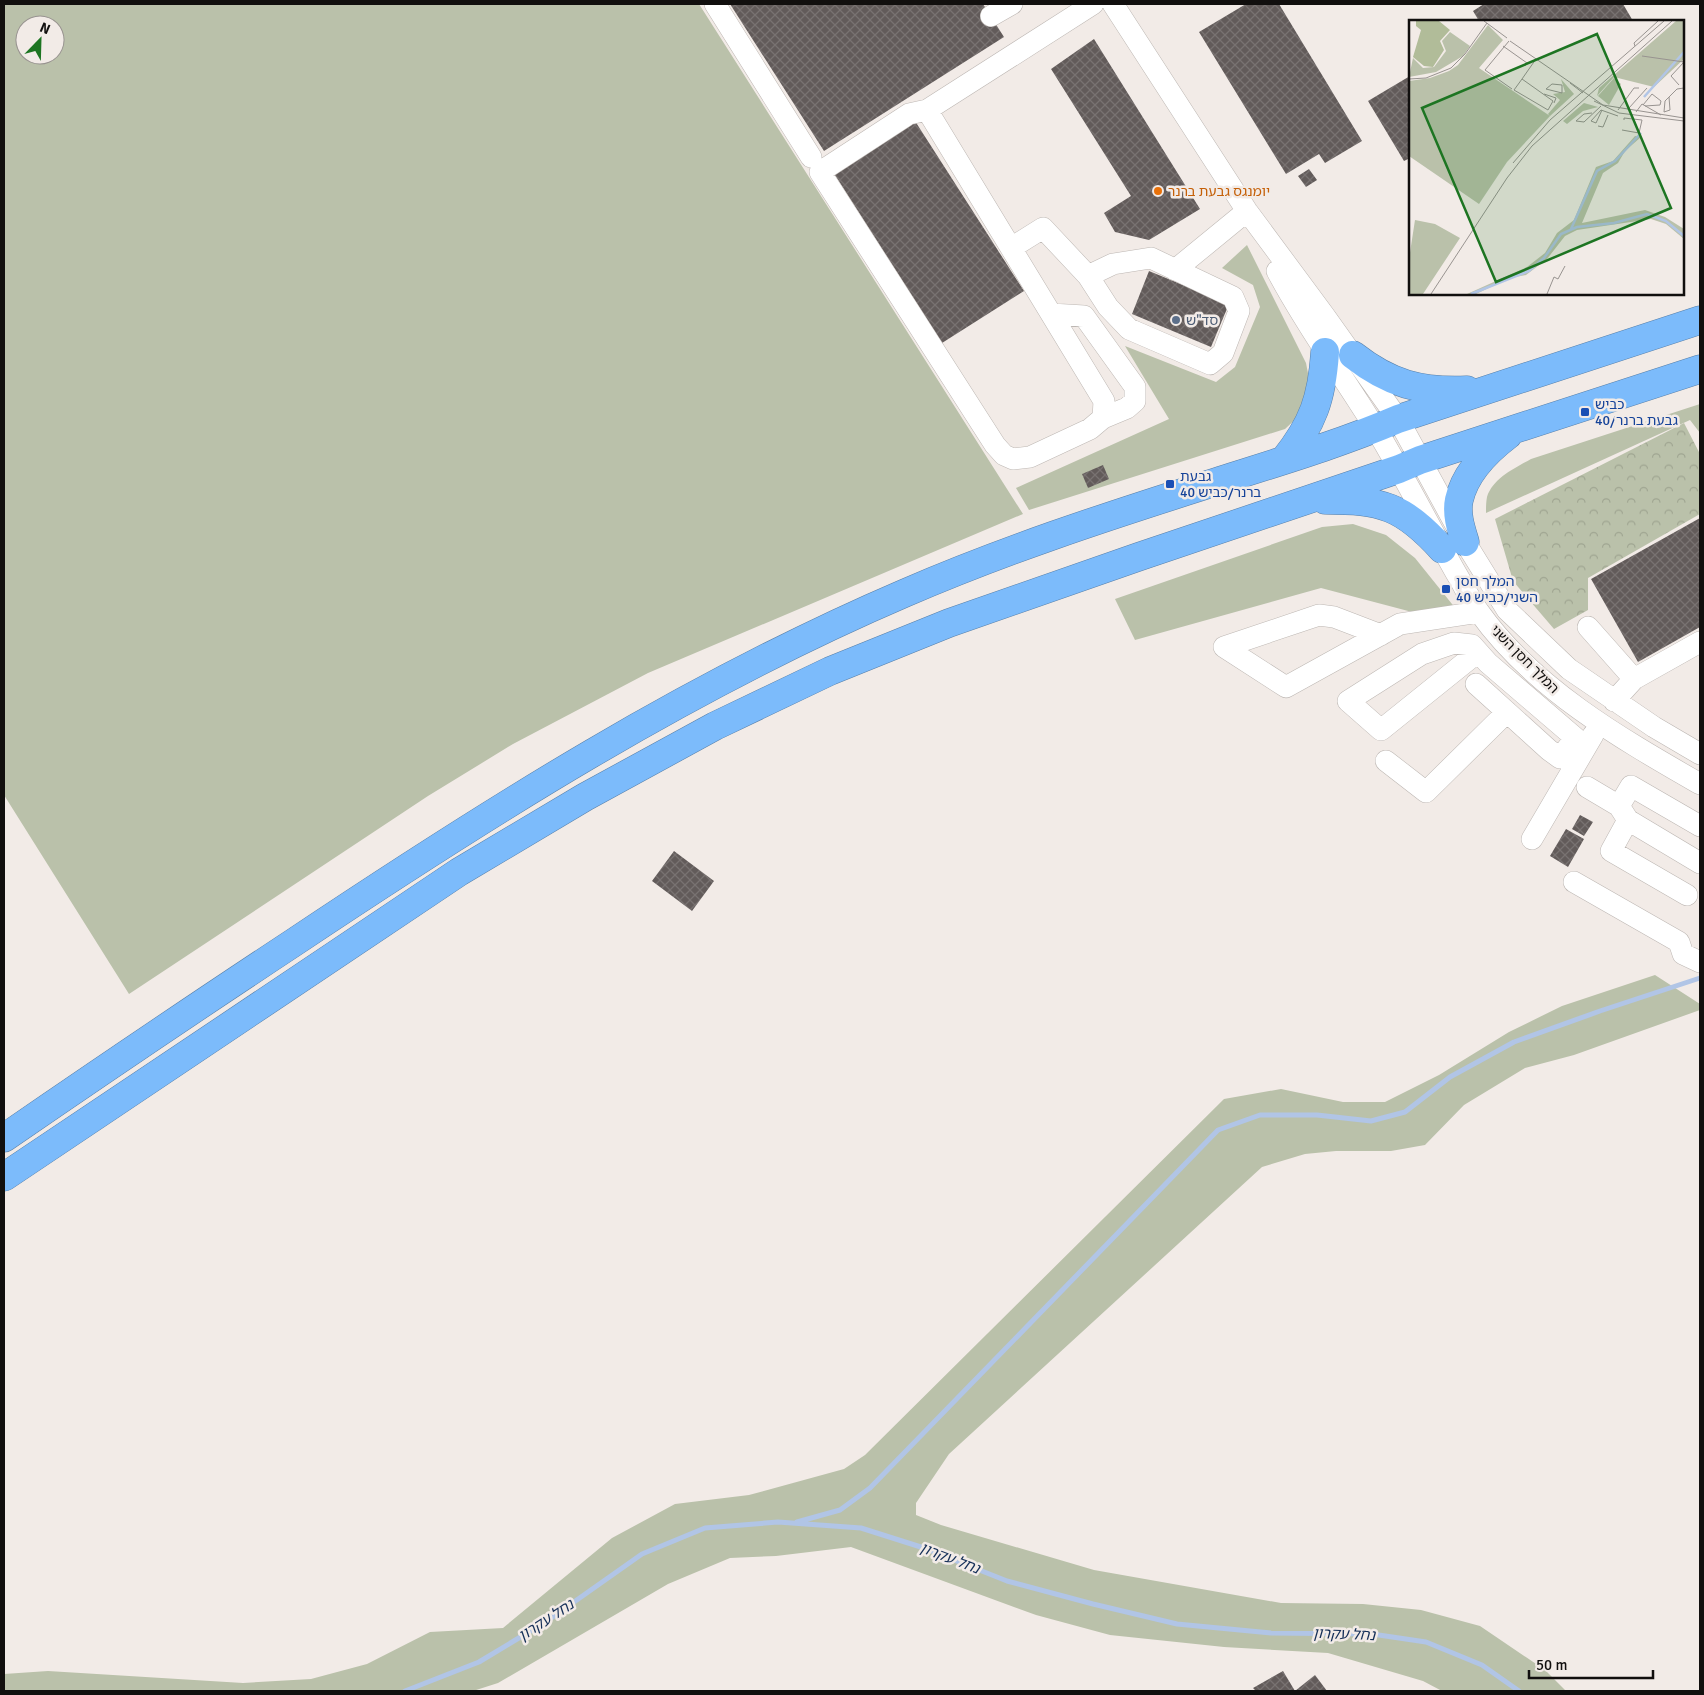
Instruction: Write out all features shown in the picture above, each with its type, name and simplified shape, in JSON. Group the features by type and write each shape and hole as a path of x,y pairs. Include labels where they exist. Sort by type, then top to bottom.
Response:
{"highway":[{"path":"4,1138 441,844 686,699 800,641 904,593 1010,550 1090,522 1284,460 1500,385 1700,320"},
{"path":"1284,460 1300,438 1316,408 1323,375 1325,352"},
{"path":"1353,355 1379,374 1393,381 1410,385 1455,391 1486,389 1500,385"},
{"path":"4,1177 459,872 585,797 715,726 830,671 949,623 1410,464 1700,369"},
{"path":"1299,503 1346,500 1379,504 1396,510 1426,531 1453,546 1459,501 1464,486 1472,472 1488,453 1518,428"}],"street":[{"path":"715,4 811,157"},
{"path":"991,16 1012,4"},
{"path":"1052,314 1084,316 1135,387 1135,401 1127,408 1103,418 1090,429 1030,457 1014,459 1004,455 995,445 820,172 909,114 927,110 1093,4"},
{"path":"1113,4 1247,211 1353,355 1387,424"},
{"path":"927,110 1104,401 1103,418"},
{"path":"1175,270 1247,211"},
{"path":"1247,211 1278,274 1325,352 1387,424"},
{"path":"1011,248 1043,228 1088,276 1108,308 1129,328 1210,364 1223,353 1239,311 1233,296 1151,258 1113,264 1088,276"},
{"name":"המלך חסן השני","path":"1387,424 1453,546 1479,612 1509,647 1548,686 1630,744 1700,784"},
{"name":"המלך חסן השני","path":"1453,546 1507,610 1569,669 1654,727 1700,754"},
{"path":"1381,634 1334,617 1319,615 1224,647 1286,686 1400,624 1479,612"},
{"path":"1588,628 1634,679"},
{"path":"1614,701 1634,679 1700,642"},
{"path":"1478,652 1381,730 1348,701 1422,654 1454,643 1472,644 1488,663 1580,743"},
{"path":"1476,684 1560,758 1580,743 1600,723"},
{"path":"1386,761 1426,792 1507,712"},
{"path":"1532,839 1580,743"},
{"path":"1687,895 1610,851 1631,786 1700,826"},
{"path":"1587,787 1700,863"},
{"path":"1574,882 1679,942 1683,954 1700,962"}],"green space":[{"path":"4,4 699,4 1023,514 648,673 513,744 428,796 129,994 4,795"},
{"path":"1247,245 1306,363 1311,389 1301,414 1285,429 1029,510 1016,488 1169,419 1125,346 1216,382 1235,367 1260,307 1253,285 1222,268"},
{"path":"1700,404 1700,433 1690,420 1486,513 1487,497 1494,484 1505,474 1531,459"},
{"path":"1684,423 1700,454 1700,514 1588,578 1588,610 1554,629 1513,581 1495,519"},
{"path":"1353,524 1386,535 1415,558 1456,609 1431,617 1321,588 1135,640 1115,599 1322,527"},
{"path":"1655,975 1700,1004 1700,1010 1574,1055 1525,1068 1464,1105 1425,1145 1391,1151 1336,1151 1305,1154 1262,1167 949,1454 916,1503 916,1515 941,1525 1094,1570 1281,1603 1363,1604 1421,1610 1480,1626 1545,1670 1566,1691 1442,1691 1423,1681 1328,1653 1224,1647 1110,1635 1036,1615 851,1547 776,1556 730,1558 668,1584 498,1683 473,1691 4,1691 4,1674 48,1671 243,1683 311,1679 367,1664 430,1632 503,1628 612,1538 675,1504 749,1495 844,1469 865,1455 1224,1099 1281,1089 1343,1102 1385,1102 1439,1075 1509,1032 1562,1006"}],"building":[{"path":"730,4 983,4 1004,37 824,151"},
{"path":"1246,4 1279,4 1362,141 1325,163 1319,154 1286,174 1199,32"},
{"path":"1484,4 1623,4 1632,20 1478,20 1473,11"},
{"path":"1094,39 1200,209 1149,240 1115,232 1104,213 1131,196 1051,69"},
{"path":"1409,77 1409,158 1404,161 1368,101"},
{"path":"915,121 1024,291 942,343 833,172"},
{"path":"1309,169 1317,180 1306,187 1298,176"},
{"path":"1149,271 1229,304 1211,347 1132,314"},
{"path":"1103,465 1109,479 1088,488 1082,474"},
{"path":"1700,518 1700,627 1638,662 1591,579"},
{"path":"1580,815 1593,822 1584,836 1572,829"},
{"path":"1566,829 1584,839 1568,867 1550,856"},
{"path":"674,851 714,881 692,911 652,881"},
{"path":"1283,1671 1295,1691 1256,1691 1253,1688"},
{"path":"1315,1675 1327,1691 1295,1691"}],"waterway":[{"path":"797,1522 840,1510 870,1488 1218,1130 1260,1115 1317,1115 1371,1121 1405,1112 1450,1077 1514,1042 1700,978"},
{"name":"נחל עקרון","path":"405,1691 479,1662 547,1621 642,1554 705,1528 778,1522 861,1528 924,1548 1007,1581 1177,1624 1271,1633 1372,1634 1426,1642 1482,1665 1519,1691"}],"place":[{"name":"יומנגס גבעת ברנר","path":"1158,191"},
{"name":"סד\"ש","path":"1176,320"},
{"name":"כביש 40/גבעת ברנר","path":"1585,412"},
{"name":"גבעת ברנר/כביש 40","path":"1170,484"},
{"name":"המלך חסן השני/כביש 40","path":"1446,589"}]}
